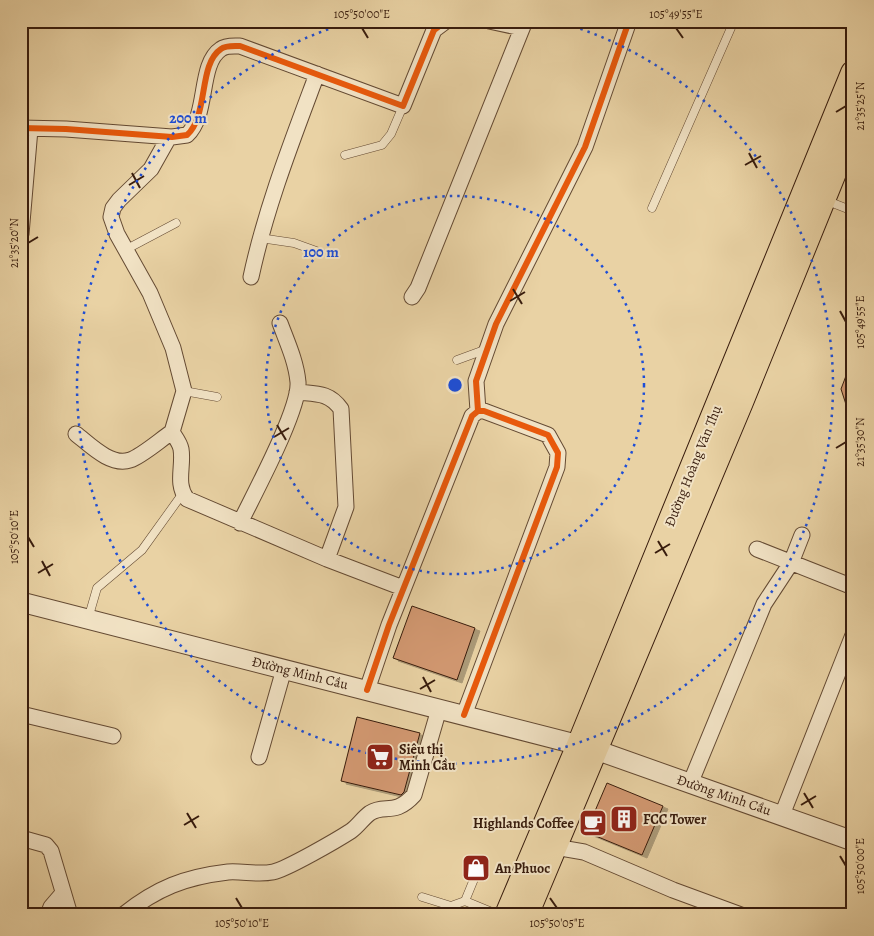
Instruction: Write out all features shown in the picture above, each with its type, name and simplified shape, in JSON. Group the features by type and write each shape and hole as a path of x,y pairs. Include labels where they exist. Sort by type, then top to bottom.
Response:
{"main road":[{"name":"Đường Hoàng Văn Thụ","path":"507,915 588,747 732,398 853,72"},
{"name":"Đường Hoàng Văn Thụ","path":"732,398 823,199 853,126"},
{"name":"Đường Hoàng Văn Thụ","path":"526,915 555,847 588,747"}],"street":[{"path":"21,234 26,128 66,129 168,137 187,135 193,129 211,61 221,49 240,46 403,106 434,30 446,21"},
{"path":"412,297 418,288 523,25 489,21"},
{"path":"478,411 476,381 496,324 585,146 630,21"},
{"path":"251,277 278,177 317,74"},
{"path":"76,434 101,454 118,461 130,461 172,432 184,391 173,348 150,294 125,250 110,217 113,208 151,169 168,137"},
{"path":"240,523 295,406 298,383 294,362 280,323"},
{"path":"297,392 329,397 334,399 341,409 346,506 327,560"},
{"path":"367,690 403,588 472,416 478,411 484,411 548,435 558,453 558,467 464,715"},
{"path":"172,432 181,449 180,482 187,499 327,560 403,588"},
{"path":"690,784 764,604 791,563 802,535"},
{"path":"757,550 853,587"},
{"name":"Đường Minh Cầu","path":"21,602 588,747 853,840"},
{"path":"782,815 853,635"},
{"path":"259,756 284,669"},
{"path":"123,915 165,887 190,879 229,872 258,874 275,872 350,831 372,811 396,809 406,804 414,795 439,708"},
{"path":"21,714 113,736"},
{"path":"21,838 46,845 51,851 70,915"},
{"path":"555,847 584,852 673,890 741,915"},
{"path":"48,915 51,907 63,893"}],"lane":[{"path":"652,208 734,21"},
{"path":"345,155 382,145 391,134 403,106"},
{"path":"823,199 853,211"},
{"path":"125,250 176,223"},
{"path":"260,238 294,243 319,252"},
{"path":"457,360 487,349"},
{"path":"184,391 217,397"},
{"path":"88,619 97,588 142,550 183,493"},
{"path":"464,901 480,862"},
{"path":"422,897 451,906 464,901 499,915"}],"building":[{"path":"852,360 853,419 851,420 841,389"},
{"path":"412,606 475,628 457,680 393,658"},
{"name":"Siêu thị Minh Cầu","path":"357,717 420,733 404,792 401,795 341,781"},
{"name":"FCC Tower","path":"607,783 663,806 642,855 586,832"}],"cycle path":[{"path":"21,128 66,129 172,137 187,135 194,126 198,115 209,66 214,56 221,49 230,46 240,46 403,106 434,30 446,21"},
{"path":"478,411 476,381 496,324 585,147 629,21"},
{"path":"367,690 389,625 472,416 478,411 484,411 548,435 558,453 557,467 464,715"}],"place":[{"name":"Siêu thị Minh Cầu","path":"380,757"},
{"name":"FCC Tower","path":"624,819"},
{"name":"Highlands Coffee","path":"593,823"},
{"name":"An Phuoc","path":"476,868"}]}
